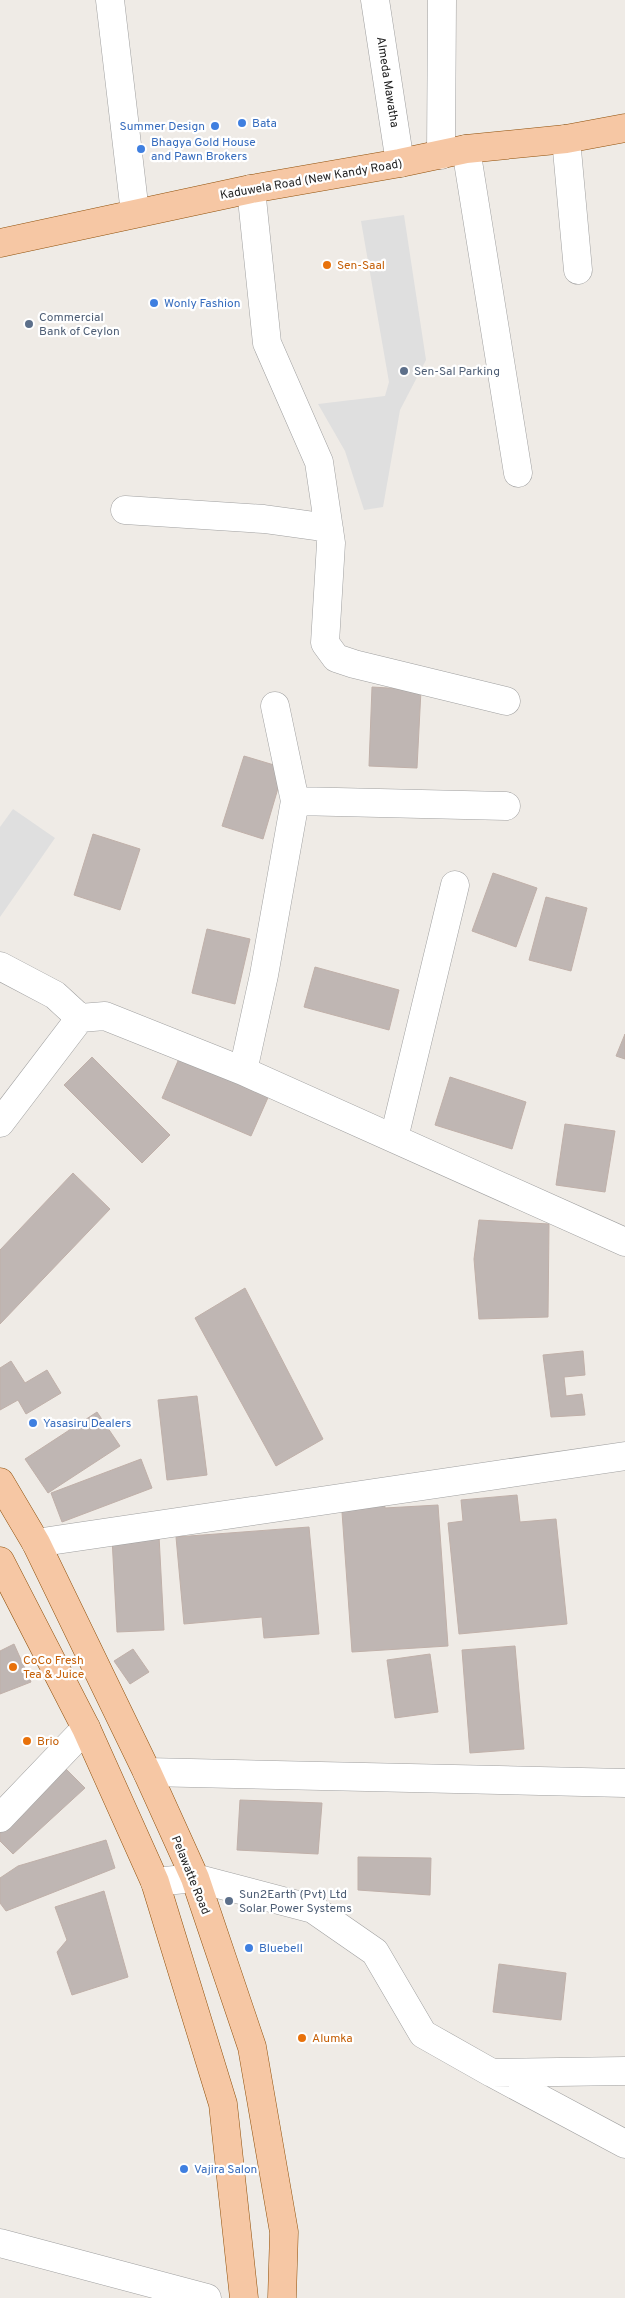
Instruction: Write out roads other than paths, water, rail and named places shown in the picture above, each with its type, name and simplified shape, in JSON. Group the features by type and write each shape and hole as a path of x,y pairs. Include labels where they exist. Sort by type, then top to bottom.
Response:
{"main road":[{"name":"Kaduwela Road (New Kandy Road)","path":"0,243 251,189 454,152 566,139 625,128"},
{"name":"Pelawatte Road","path":"0,1482 36,1543 147,1772 195,1878 252,2047 284,2232 282,2298"},
{"path":"0,1561 86,1728 155,1882 223,2104 244,2298"}],"street":[{"path":"110,0 135,213"},
{"name":"Almeda Mawatha","path":"375,0 400,163"},
{"path":"442,0 454,152 518,473"},
{"path":"566,139 578,270"},
{"path":"251,189 267,343 319,462 331,542 325,643 336,658 354,664 506,701"},
{"path":"125,510 264,519 329,528"},
{"path":"243,1071 264,975 295,801 275,706"},
{"path":"295,801 506,806"},
{"path":"394,1138 455,885"},
{"path":"0,966 55,995 80,1018 105,1016 243,1071 625,1242"},
{"path":"0,1123 80,1018"},
{"path":"36,1543 625,1456"},
{"path":"0,1818 86,1728"},
{"path":"147,1772 625,1783"},
{"path":"155,1882 195,1878 313,1909 375,1952 423,2034 625,2144"},
{"path":"492,2073 625,2071"},
{"path":"0,2243 207,2298"}],"place":[{"name":"Bata","path":"242,123"},
{"name":"Summer Design","path":"215,126"},
{"name":"Bhagya Gold House and Pawn Brokers","path":"141,149"},
{"name":"Sen-Saal","path":"327,265"},
{"name":"Wonly Fashion","path":"154,303"},
{"name":"Commercial Bank of Ceylon","path":"29,324"},
{"name":"Sen-Sal Parking","path":"404,371"},
{"name":"Yasasiru Dealers","path":"33,1423"},
{"name":"CoCo Fresh Tea & Juice","path":"13,1667"},
{"name":"Brio","path":"27,1741"},
{"name":"Sun2Earth (Pvt) Ltd Solar Power Systems","path":"229,1901"},
{"name":"Bluebell","path":"249,1948"},
{"name":"Alumka","path":"302,2038"},
{"name":"Vajira Salon","path":"184,2169"}]}
